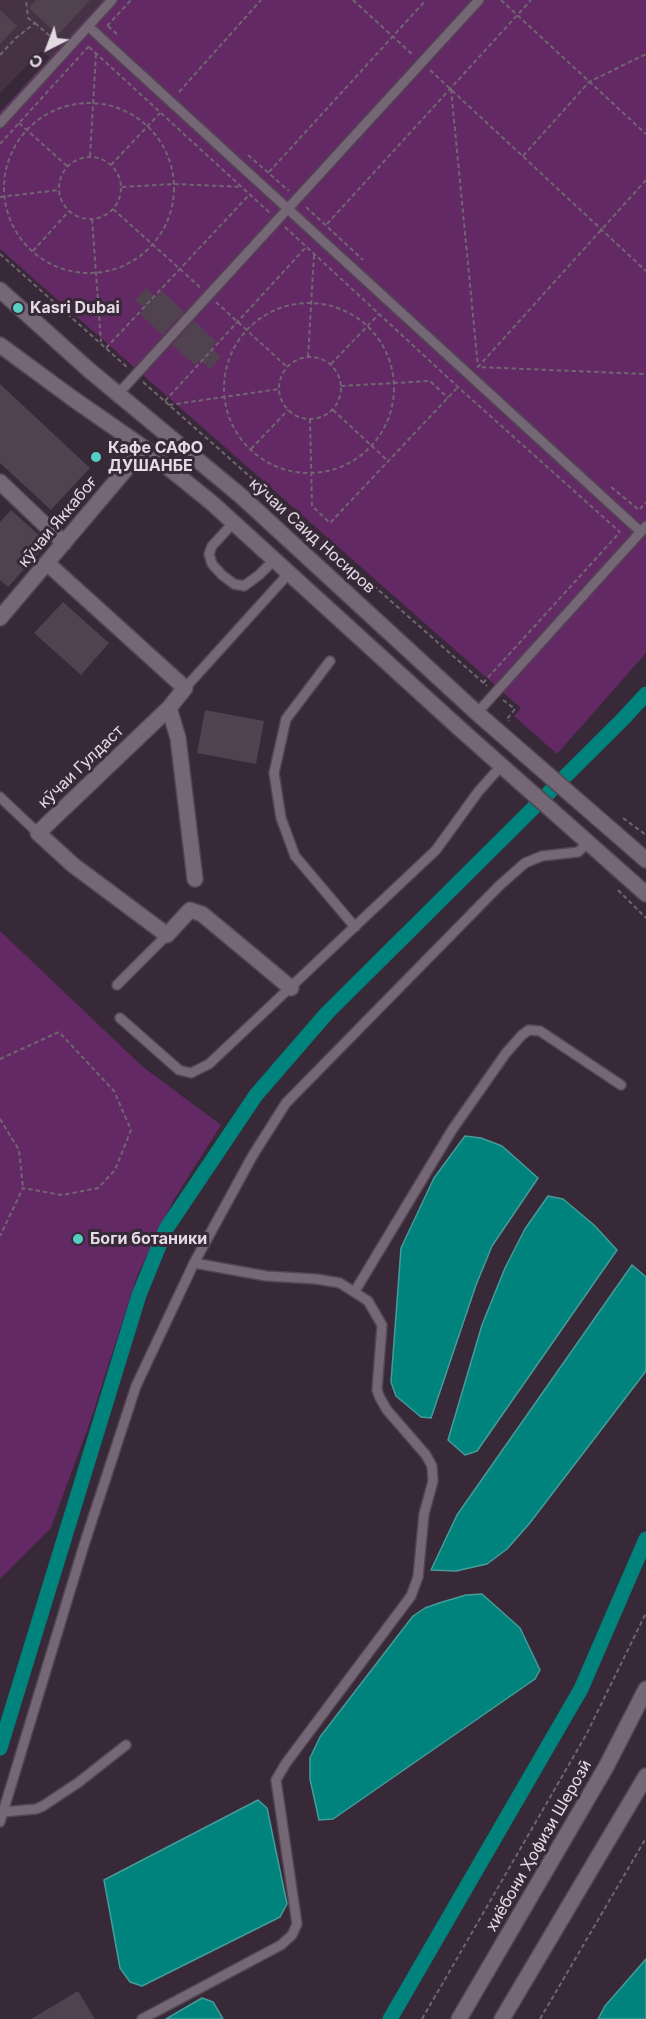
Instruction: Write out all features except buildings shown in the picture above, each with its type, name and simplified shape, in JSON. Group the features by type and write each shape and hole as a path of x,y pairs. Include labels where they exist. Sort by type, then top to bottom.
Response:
{"street":[{"name":"кӯчаи Саид Носиров","path":"0,290 118,394 218,476 477,713 646,860"},
{"path":"0,309 15,304"},
{"path":"0,345 144,448 234,522 501,766 646,894"},
{"name":"кӯчаи Яккабоғ","path":"0,618 144,448"},
{"path":"0,482 64,543"},
{"path":"272,556 286,537"},
{"path":"47,563 185,688"},
{"name":"кӯчаи Гулдаст","path":"38,833 169,708 185,688"},
{"path":"169,708 178,738 195,879"},
{"path":"38,833 73,865 167,935 190,910 202,914 291,988"},
{"name":"хиёбони Ҳофизи Шерозӣ","path":"459,2019 606,1767 646,1689"},
{"path":"502,2019 646,1776"}],"lane":[{"path":"0,123 112,0"},
{"path":"118,394 479,0"},
{"path":"88,26 629,522 643,529 477,713"},
{"path":"234,522 212,546 209,554 212,564 222,574 234,584 244,586 259,575 272,556"},
{"path":"185,688 290,572"},
{"path":"330,661 286,719 274,774 282,818 295,856 355,927"},
{"path":"120,1018 179,1070 190,1073 209,1064 436,850 478,792 501,766"},
{"name":"кӯчаи Гулдаст","path":"0,797 38,833"},
{"path":"0,1822 84,1545 136,1386 194,1263 253,1155 286,1103 525,863 551,854 579,852 583,838"},
{"path":"117,985 167,935"},
{"path":"355,1291 452,1130 506,1053 522,1035 529,1030 540,1031 621,1085"},
{"path":"142,2019 281,1945 292,1935 297,1924 276,1780 286,1763 411,1596 418,1577 424,1514 433,1480 432,1466 426,1455 387,1410 377,1390 382,1325 368,1301 340,1283 266,1275 194,1263"},
{"path":"3,1812 36,1809 43,1806 79,1782 126,1745"}],"path":[{"path":"26,0 28,18 66,50"},
{"path":"0,144 131,0"},
{"path":"179,92 261,0"},
{"path":"353,0 451,88 646,271"},
{"path":"501,0 646,134"},
{"path":"165,401 531,0"},
{"path":"0,56 16,38 35,23"},
{"path":"89,46 458,387 620,532"},
{"path":"90,157 96,54"},
{"path":"523,156 589,82 646,54"},
{"path":"451,88 478,367"},
{"path":"93,103 126,112 147,126 169,159 174,184 169,216 153,244 126,264 95,273 61,267 33,251 13,224 5,197 9,159 27,130 55,110 77,104 93,103"},
{"path":"111,165 160,113"},
{"path":"19,123 68,167"},
{"path":"90,157 98,158 111,165 121,187 118,202 113,209 100,218 92,219 76,216 69,211 64,205 59,190 63,174 68,167 78,160 90,157"},
{"path":"478,367 646,180"},
{"path":"121,187 174,184 242,187"},
{"path":"0,198 59,190"},
{"path":"33,251 69,211"},
{"path":"92,219 101,344"},
{"path":"0,254 515,709 507,719 515,726"},
{"path":"308,357 314,254"},
{"path":"311,303 349,313 367,326 386,352 394,383 387,423 372,446 362,455 344,465 325,471 311,472 279,467 251,449 232,423 225,396 225,378 232,352 247,330 257,321 280,308 311,303"},
{"path":"331,365 379,314"},
{"path":"308,357 324,360 331,365 336,370 341,386 338,402 333,409 322,416 310,419 302,418 288,410 279,389 282,374 287,367 293,362 308,357"},
{"path":"478,367 646,374"},
{"path":"341,386 430,381 448,398"},
{"path":"310,419 312,506 330,523 458,387"},
{"path":"169,405 279,389"},
{"path":"333,409 388,461"},
{"path":"251,449 288,410"},
{"path":"483,683 646,502"},
{"path":"618,815 646,835"},
{"path":"0,1059 59,1032 114,1091 131,1130 115,1170 98,1188 62,1195 23,1188"},
{"path":"0,1119 19,1150 23,1188 0,1236"},
{"path":"422,2019 586,1735 646,1613"},
{"path":"540,2019 646,1838"}],"shaded area":[{"path":"0,0 110,0 53,60 41,51 0,93"},
{"path":"103,0 646,0 646,653 557,754 514,716 521,708 0,249 0,112"},
{"name":"Боги ботаники","path":"0,931 143,1067 221,1125 173,1201 137,1276 90,1422 51,1528 0,1579"},
{"path":"465,1136 481,1138 502,1146 538,1178 492,1246 476,1285 431,1418 421,1417 396,1396 391,1382 401,1248 434,1178"},
{"path":"548,1196 563,1199 594,1225 617,1250 477,1451 465,1455 448,1440 482,1325 505,1268 525,1229"},
{"path":"632,1265 646,1277 646,1371 529,1524 507,1549 487,1564 456,1571 431,1570 457,1515"},
{"path":"482,1594 520,1628 540,1670 535,1679 333,1819 319,1820 310,1779 310,1758 320,1737 413,1616 439,1603 466,1595"},
{"path":"258,1800 267,1808 287,1904 280,1917 142,1986 130,1982 120,1968 104,1880"},
{"path":"646,1959 646,2019 598,2019 605,2006"},
{"path":"202,1998 213,2002 223,2019 166,2019"}],"waterway":[{"path":"0,1748 139,1295 166,1229 256,1095 327,1013 646,694"},
{"path":"390,2019 581,1689 646,1539"}],"place":[{"name":"Kasri Dubai","path":"18,308"},
{"name":"Кафе САФО ДУШАНБЕ","path":"96,457"},
{"name":"Боги ботаники","path":"78,1239"}]}
